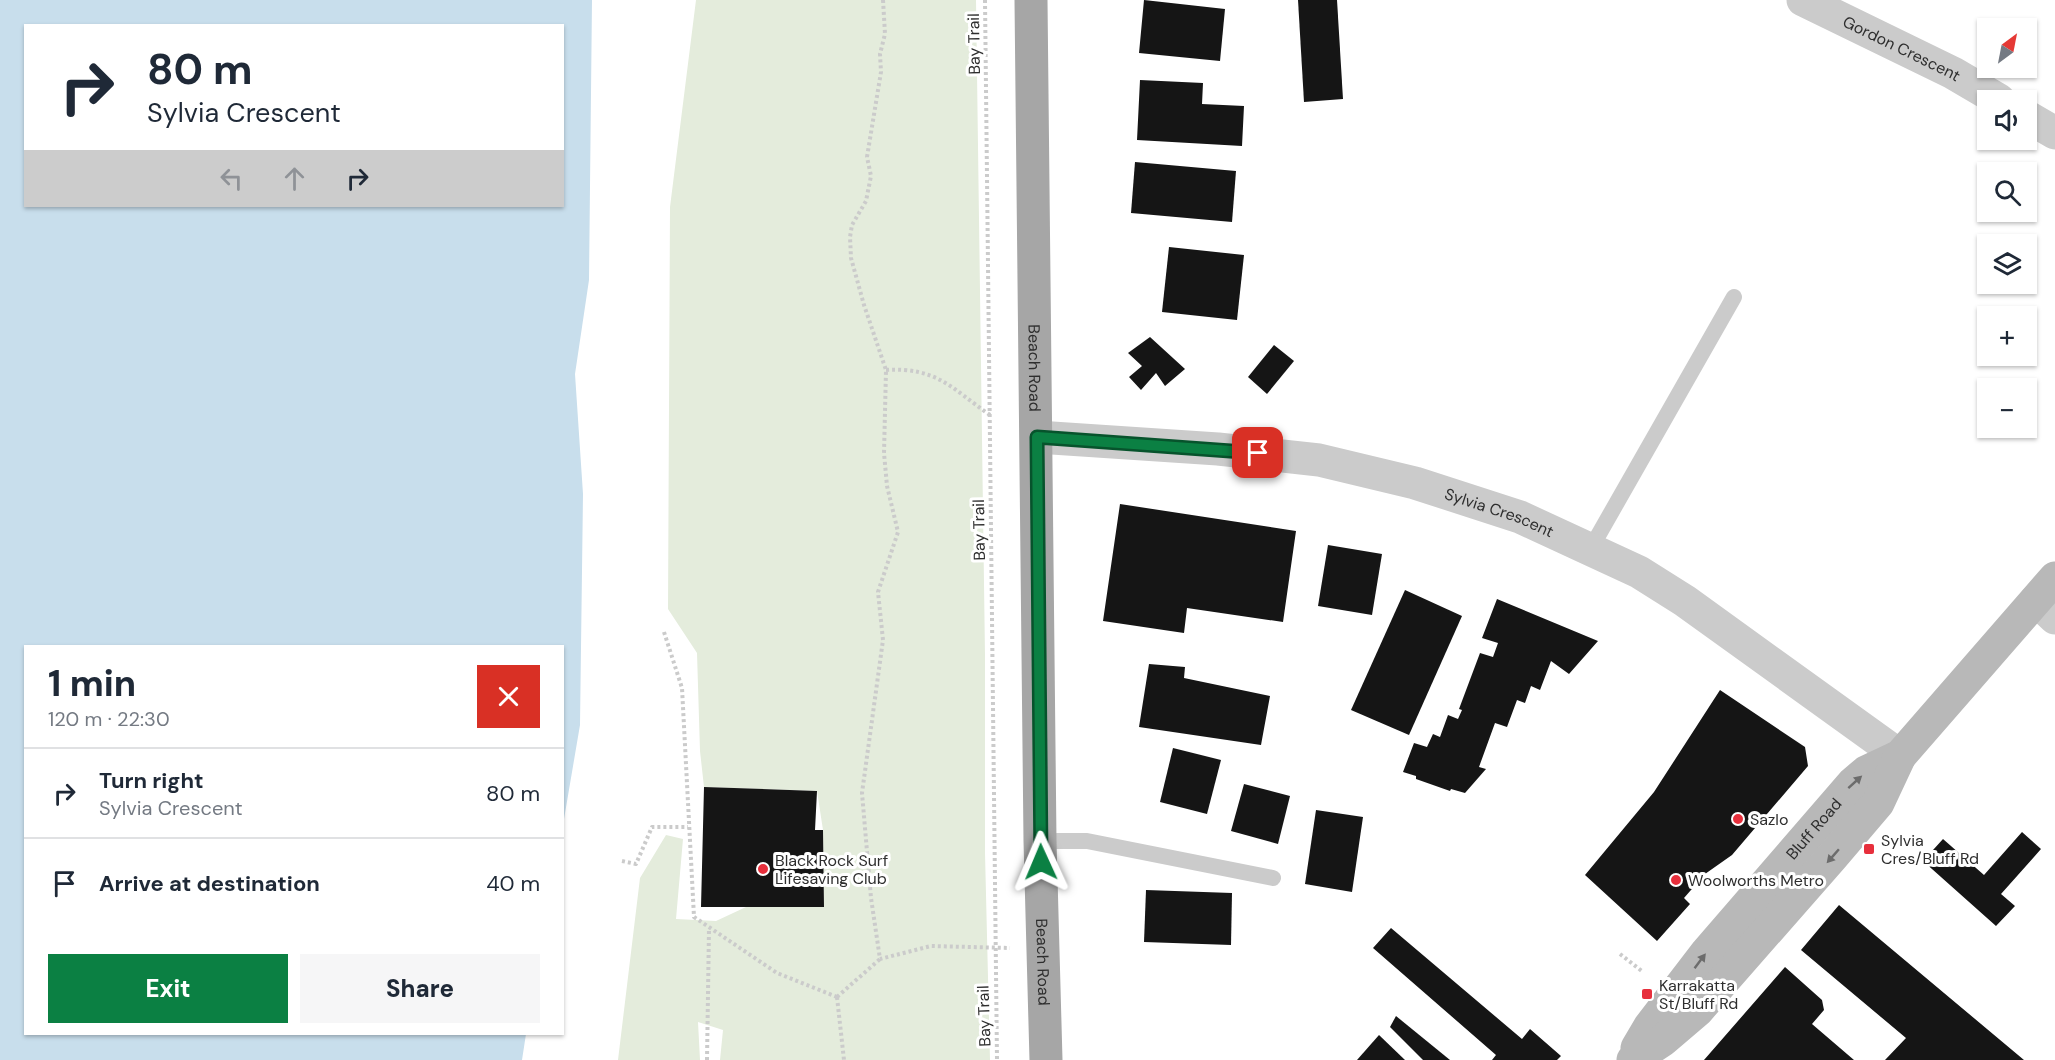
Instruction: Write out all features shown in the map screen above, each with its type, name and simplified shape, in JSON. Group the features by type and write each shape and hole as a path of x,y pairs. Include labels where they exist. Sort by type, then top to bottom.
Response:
{"main road":[{"name":"Beach Road","path":"1031,0 1040,841 1046,1060"},
{"name":"Bluff Road","path":"1632,1060 1663,1040 1696,1011 1878,803 1900,756 2049,599"}],"street":[{"name":"Gordon Crescent","path":"1803,0 1953,73 1983,90"},
{"path":"2037,122 2055,133"},
{"name":"Sylvia Crescent","path":"1037,437 1218,449 1319,460 1415,483 1520,517 1639,572 1685,601 1900,756"}],"lane":[{"path":"1591,548 1734,297"},
{"path":"1040,841 1087,841 1273,878"}],"path":[{"path":"880,958 871,898 862,793 883,640 878,592 898,532 887,486 884,453 886,370 851,258 850,237 852,225 866,201 871,176 867,157 881,72 880,54 885,34 883,0"},
{"name":"Bay Trail","path":"985,0 997,1060"},
{"path":"886,370 911,368 943,379 990,415"},
{"path":"664,632 682,688 694,916 777,973 837,997"},
{"path":"622,861 636,864 652,827 688,827"},
{"path":"708,1060 709,928"},
{"path":"837,997 880,958 931,946 1043,949"},
{"path":"1620,954 1643,972"},
{"path":"837,997 844,1060"}],"green space":[{"path":"696,0 976,0 985,656 985,853 990,1060 720,1060 723,1030 698,1022 700,1060 618,1060 640,878 666,835 683,839 676,919 716,921 746,907 824,907 823,830 817,791 704,787 700,751 697,653 668,609 670,207"}],"water":[{"path":"0,0 592,0 589,280 575,374 583,494 580,725 564,819 564,645 24,645 24,1035 526,1035 522,1060 0,1060"}],"building":[{"path":"1144,0 1225,9 1220,61 1139,53"},
{"path":"1298,0 1337,0 1343,99 1304,102"},
{"path":"1140,80 1203,83 1202,104 1244,106 1242,146 1137,140"},
{"path":"1135,162 1236,171 1232,222 1131,213"},
{"path":"1169,247 1244,255 1237,320 1162,312"},
{"path":"1150,337 1185,369 1165,386 1156,373 1141,390 1129,377 1142,366 1128,353"},
{"path":"1274,345 1294,361 1267,394 1248,377"},
{"path":"1120,504 1296,531 1283,622 1187,608 1184,633 1103,621"},
{"path":"1328,545 1382,554 1372,615 1318,606"},
{"path":"1405,590 1462,616 1409,735 1351,710"},
{"path":"1497,599 1598,641 1569,674 1551,661 1540,690 1531,686 1525,703 1517,700 1507,727 1495,723 1479,767 1486,769 1465,793 1451,789 1450,791 1403,772 1414,743 1427,747 1433,734 1440,737 1448,715 1458,719 1462,710 1459,709 1480,653 1493,657 1498,643 1482,638"},
{"path":"1149,664 1185,667 1184,678 1270,696 1261,745 1139,727"},
{"path":"1720,690 1805,747 1808,766 1732,855 1705,874 1684,898 1690,904 1657,941 1585,875 1654,792"},
{"path":"1173,748 1221,760 1207,814 1160,802"},
{"path":"1244,784 1290,796 1278,844 1231,831"},
{"name":"Black Rock Surf Lifesaving Club","path":"704,787 817,791 815,830 823,830 824,907 701,907"},
{"path":"1316,810 1363,817 1352,892 1305,884"},
{"path":"2022,832 2041,849 2001,894 2015,906 1996,926 1923,861 1943,839 1984,875"},
{"path":"1146,890 1232,893 1231,945 1144,942"},
{"path":"1839,905 2024,1060 1885,1060 1906,1038 1801,950"},
{"path":"1391,928 1522,1039 1530,1029 1561,1056 1557,1060 1492,1060 1496,1055 1373,948"},
{"path":"1785,967 1822,1000 1824,1010 1812,1024 1854,1060 1704,1060"},
{"path":"1396,1016 1450,1060 1423,1060 1390,1027"},
{"path":"1379,1035 1405,1060 1357,1060"}],"place":[{"name":"Sazlo","path":"1738,819"},
{"name":"Sylvia Cres/Bluff Rd","path":"1869,849"},
{"name":"Black Rock Surf Lifesaving Club","path":"763,869"},
{"name":"Woolworths Metro","path":"1676,880"},
{"name":"Karrakatta St/Bluff Rd","path":"1647,994"}],"route":[{"path":"1041,862 1037,437 1258,453"}]}
